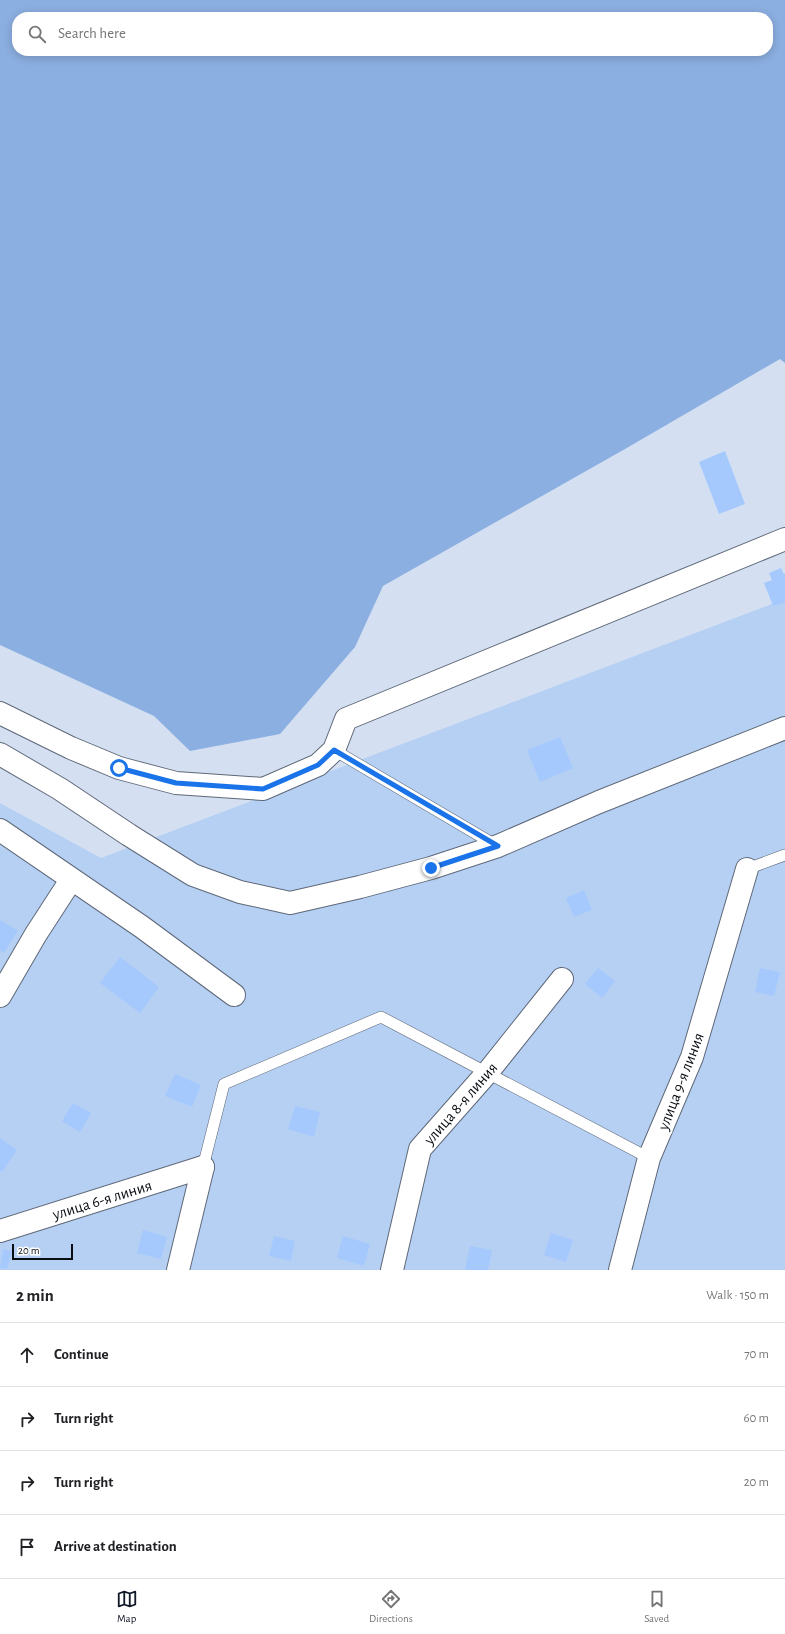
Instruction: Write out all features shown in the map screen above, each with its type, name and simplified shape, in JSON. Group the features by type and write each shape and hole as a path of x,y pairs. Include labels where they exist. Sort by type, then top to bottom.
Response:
{"street":[{"path":"0,713 71,748 119,768 176,783 263,789 318,765 334,750 346,719 785,539"},
{"path":"0,754 60,789 193,875 240,892 290,903 431,868 498,846 599,802 785,728"},
{"path":"0,830 71,880 142,927 234,995"},
{"name":"улица 9-я линия","path":"620,1270 649,1158 692,1057 746,869"},
{"path":"0,996 36,934 71,880"},
{"name":"улица 8-я линия","path":"392,1270 420,1149 487,1073 562,979"},
{"path":"178,1270 203,1167"},
{"name":"улица 6-я линия","path":"0,1231 203,1167"}],"lane":[{"path":"334,750 498,846"},
{"path":"746,869 785,855"},
{"path":"203,1167 224,1084 381,1017 649,1158"}],"shaded area":[{"path":"0,0 785,0 785,363 780,359 383,586 355,647 280,734 190,751 154,716 0,645"},
{"path":"785,599 785,1270 0,1270 0,803 101,858"}],"building":[{"path":"725,451 745,504 719,514 699,462"},
{"path":"781,568 784,574 785,573 785,602 773,606 764,583 772,580 769,573"},
{"path":"560,737 573,768 540,782 527,750"},
{"path":"584,890 592,910 574,917 566,898"},
{"path":"0,920 18,931 4,953 0,950"},
{"path":"120,957 159,987 140,1013 100,983"},
{"path":"598,968 615,981 602,998 585,984"},
{"path":"760,968 780,972 774,996 755,992"},
{"path":"175,1074 201,1085 192,1107 165,1096"},
{"path":"73,1103 91,1113 80,1132 62,1121"},
{"path":"295,1106 320,1112 314,1137 288,1129"},
{"path":"0,1138 17,1150 2,1172 0,1171"},
{"path":"143,1230 167,1237 161,1259 137,1253"},
{"path":"551,1233 573,1240 566,1262 544,1255"},
{"path":"274,1236 295,1241 291,1261 269,1256"},
{"path":"343,1236 370,1244 364,1266 337,1258"},
{"path":"470,1246 492,1250 488,1270 465,1270"},
{"path":"3,1249 12,1251 7,1269 0,1268"}],"route":[{"path":"119,768 176,783 263,789 318,765 334,750 498,846 431,868"}]}
